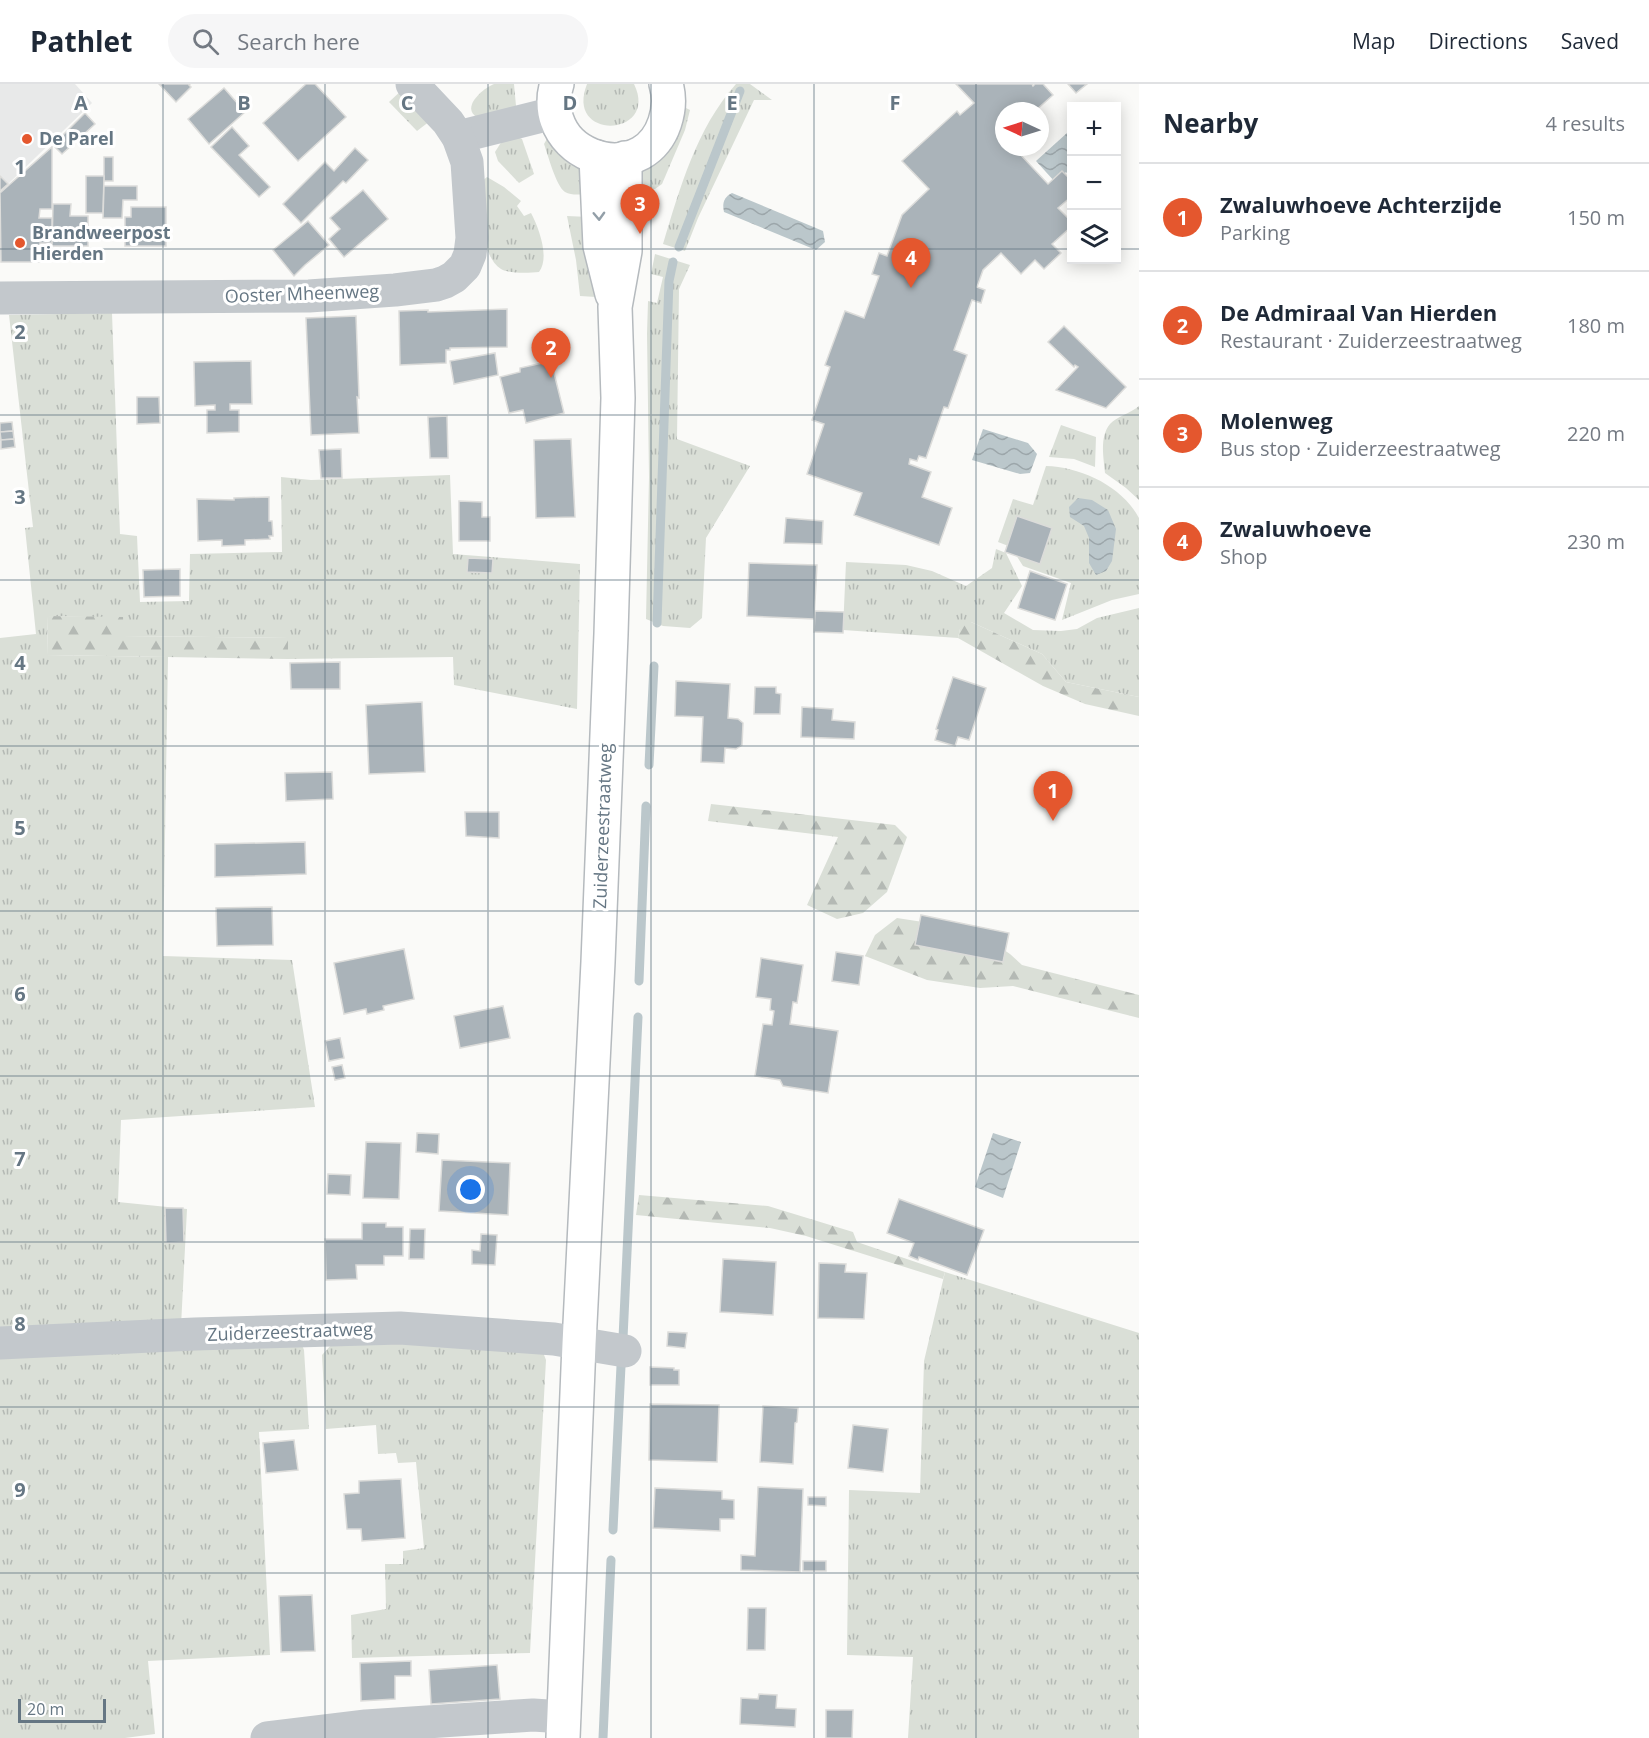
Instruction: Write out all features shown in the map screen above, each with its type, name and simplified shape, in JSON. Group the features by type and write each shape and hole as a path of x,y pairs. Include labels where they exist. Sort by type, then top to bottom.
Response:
{"main road":[{"path":"556,98 559,125 567,140 581,150 611,158 642,152 661,131 668,113 666,84"},
{"name":"Zuiderzeestraatweg","path":"563,1727 611,634 618,398 615,307 600,246 611,158"}],"street":[{"path":"411,84 448,122 459,137 556,98"},
{"name":"Ooster Mheenweg","path":"0,298 309,296 436,285 454,277 465,266 470,254 472,238 467,162 459,137"},
{"name":"Zuiderzeestraatweg","path":"0,1343 400,1328 554,1339 579,1344"},
{"path":"579,1344 625,1351"},
{"path":"267,1738 366,1726 533,1715 563,1727"}],"shaded area":[{"name":"De Parel","path":"0,84 75,84 92,103 8,184 0,176"}],"green space":[{"path":"494,84 514,84 516,106 478,118 473,114 472,104 479,94"},
{"path":"587,84 634,84 639,102 634,115 624,123 612,126 599,123 588,116 583,103"},
{"path":"736,84 750,84 772,100 754,100 698,218 685,251 663,244 683,181 700,140 722,101"},
{"path":"403,89 430,121 417,131 389,102"},
{"path":"686,108 690,110 685,130 662,184 655,189 636,191 638,172"},
{"path":"518,137 522,139 534,174 519,183 498,161 495,152 502,141"},
{"path":"548,137 582,169 589,194 571,194 562,189 555,177 544,144"},
{"path":"487,177 521,201 517,206 524,216 531,213 540,235 543,251 544,259 539,272 505,271 494,262 489,253 485,242 481,204 481,182"},
{"path":"567,216 589,217 596,297 580,296 576,260"},
{"path":"655,254 690,265 679,289 677,439 750,466 706,538 702,618 690,628 663,626 646,619 649,477 648,301 657,303 663,277 651,274"},
{"path":"112,313 120,534 137,536 140,602 189,601 190,554 282,552 281,477 311,480 450,475 453,554 580,564 577,709 454,685 453,657 288,659 288,638 123,636 123,618 48,616 47,655 168,657 163,956 292,960 315,1107 121,1120 118,1202 187,1209 181,1326 0,1333 0,638 36,634 25,528 33,527 9,315"},
{"path":"1139,406 1139,500 1105,473 1103,448 1104,435 1110,424"},
{"path":"1061,425 1096,437 1095,467 1074,459 1049,457"},
{"path":"1046,466 1073,470 1099,480 1132,507 1139,518 1139,594 1112,600 1062,620 1071,583 1023,566 1011,547 998,542 1013,499 1033,505"},
{"path":"996,549 1006,553 1022,586 1004,613 1033,630 1077,629 1097,618 1139,608 1139,697 1066,682 1042,654 971,622 960,629 958,638 843,630 846,562 906,565 932,571 966,586 992,568"},
{"path":"48,616 123,617 124,636 288,638 288,659 47,655"},
{"path":"964,621 971,622 1042,654 1066,682 1139,697 1139,716 1085,704 1043,686 958,638"},
{"path":"711,804 895,825 907,837 887,892 863,913 837,919 807,905 838,837 708,821"},
{"path":"897,918 975,930 1022,965 1139,995 1139,1018 1013,986 980,988 927,980 865,956 875,935"},
{"path":"639,1195 768,1206 853,1232 857,1242 945,1272 943,1279 806,1236 770,1228 636,1215"},
{"path":"945,1272 1139,1333 1139,1738 908,1738 913,1657 847,1655 849,1490 920,1493 924,1361"},
{"path":"341,1334 541,1347 546,1360 530,1653 352,1658 351,1615 386,1609 385,1564 403,1564 403,1551 424,1548 416,1462 398,1463 396,1453 378,1454 376,1425 326,1429 322,1355"},
{"path":"299,1338 304,1350 309,1429 259,1432 270,1655 148,1661 155,1734 125,1738 0,1738 0,1350"}],"water":[{"path":"1067,133 1067,173 1055,182 1036,161 1042,156 1049,156 1049,149"},
{"path":"732,193 823,231 825,242 816,250 724,212 724,201"},
{"path":"983,429 1028,443 1037,454 1030,473 1020,474 972,460"},
{"path":"1078,498 1092,500 1108,510 1116,529 1112,561 1106,571 1096,575 1089,563 1089,538 1084,526 1070,517 1069,507"},
{"path":"993,1133 1021,1142 1003,1198 975,1187"}],"building":[{"path":"159,84 190,84 191,87 176,102"},
{"path":"306,84 315,84 346,117 298,161 263,123"},
{"path":"956,84 1032,84 1033,86 1043,84 1053,95 1045,102 995,102 995,156 1022,156 1048,184 1062,171 1067,176 1067,200 1058,208 1067,217 1067,230 1052,244 1061,253 1044,269 1035,260 1021,274 1001,253 983,270 977,287 985,290 981,303 972,300 954,350 967,355 948,408 944,407 926,458 919,456 917,461 910,459 909,464 931,472 922,497 952,508 939,545 854,515 862,493 807,474 824,424 812,420 830,367 825,365 845,311 864,318 879,276 872,274 879,253 887,256 902,215 929,189 902,161 957,111 960,115 974,103"},
{"path":"1068,84 1087,84 1076,93"},
{"path":"224,88 245,112 209,144 188,119"},
{"path":"85,113 95,124 62,154 53,145"},
{"path":"232,127 249,146 239,155 270,187 259,197 211,147"},
{"path":"52,147 52,209 40,209 39,218 52,218 52,243 40,243 40,262 1,262 0,193"},
{"path":"355,148 368,160 346,183 343,181 301,223 283,204 325,162 334,171"},
{"path":"104,157 113,157 113,181 104,181"},
{"path":"0,176 8,184 0,191"},
{"path":"86,176 104,176 103,213 86,213"},
{"path":"104,186 137,186 137,200 123,200 122,218 103,218"},
{"path":"363,190 388,219 344,257 329,239 340,229 330,218"},
{"path":"53,204 71,204 70,216 88,216 88,246 52,246"},
{"path":"131,207 166,207 166,246 125,246 125,217 131,217"},
{"path":"308,221 329,245 294,276 273,250"},
{"path":"507,309 507,347 450,348 446,350 446,363 400,365 399,311"},
{"path":"356,316 359,433 311,435 306,318"},
{"path":"1064,326 1126,387 1106,408 1056,390 1078,367 1075,365 1074,367 1048,342"},
{"path":"495,353 498,375 454,384 450,361"},
{"path":"251,361 252,404 230,404 230,410 239,410 239,432 207,433 207,410 215,410 215,405 195,406 194,362"},
{"path":"551,361 564,413 526,423 523,410 509,413 500,377 520,372 520,368"},
{"path":"137,397 159,397 160,423 137,424"},
{"path":"447,416 448,458 430,458 428,417"},
{"path":"12,422 13,431 0,432 0,423"},
{"path":"13,431 14,439 1,440 0,432"},
{"path":"14,439 15,447 1,449 1,440"},
{"path":"571,439 575,517 536,518 534,440"},
{"path":"341,449 342,478 321,478 319,450"},
{"path":"269,497 269,521 272,521 273,536 269,536 270,539 245,540 245,545 222,546 222,540 198,541 197,499 234,500 234,498"},
{"path":"459,501 482,502 482,517 490,517 490,541 459,541"},
{"path":"1017,516 1052,528 1040,564 1005,552"},
{"path":"786,518 823,521 822,544 784,543"},
{"path":"468,558 493,559 492,573 467,572"},
{"path":"749,563 817,565 814,619 747,616"},
{"path":"180,569 180,596 144,597 143,570"},
{"path":"1030,571 1067,584 1055,620 1018,608"},
{"path":"815,611 844,612 843,633 814,632"},
{"path":"340,662 340,689 291,689 290,663"},
{"path":"953,677 986,688 969,740 958,737 955,746 935,740 938,730 936,729"},
{"path":"676,681 730,684 728,718 738,719 743,723 742,745 736,749 725,748 724,763 701,762 703,717 675,716"},
{"path":"755,687 776,687 776,693 781,694 780,714 754,714"},
{"path":"422,702 425,772 369,774 366,705"},
{"path":"802,707 833,709 832,720 855,722 854,739 801,737"},
{"path":"332,772 333,799 286,801 285,773"},
{"path":"465,812 499,812 499,838 466,836"},
{"path":"305,842 306,874 215,877 215,844"},
{"path":"272,907 273,945 217,946 216,908"},
{"path":"921,915 1009,933 1003,962 915,945"},
{"path":"404,949 414,999 383,1006 384,1010 367,1014 366,1009 344,1014 334,963"},
{"path":"836,952 863,956 859,985 832,981"},
{"path":"761,958 803,965 797,1003 793,1002 790,1024 838,1031 828,1093 783,1086 780,1080 755,1076 763,1024 772,1025 774,1011 770,1010 771,999 756,997"},
{"path":"503,1006 510,1038 460,1048 454,1016"},
{"path":"340,1038 344,1058 329,1061 325,1041"},
{"path":"342,1065 345,1078 335,1080 332,1067"},
{"path":"417,1133 439,1134 438,1154 416,1152"},
{"path":"366,1142 401,1143 399,1199 363,1198"},
{"path":"442,1160 510,1163 508,1215 439,1211"},
{"path":"328,1174 351,1175 350,1195 327,1194"},
{"path":"899,1199 984,1230 967,1275 919,1257 918,1260 909,1256 914,1243 887,1233"},
{"path":"165,1208 183,1208 184,1242 166,1243"},
{"path":"362,1223 386,1223 386,1227 403,1227 403,1256 384,1256 384,1265 356,1265 357,1279 326,1280 325,1239 362,1239"},
{"path":"410,1229 425,1229 424,1259 409,1259"},
{"path":"481,1234 497,1235 495,1265 472,1264 472,1250 480,1251"},
{"path":"723,1259 776,1262 773,1315 720,1312"},
{"path":"819,1263 846,1264 845,1272 867,1273 864,1319 818,1318"},
{"path":"668,1332 687,1333 685,1348 667,1346"},
{"path":"650,1367 679,1370 679,1385 650,1385"},
{"path":"650,1404 719,1405 717,1462 649,1460"},
{"path":"763,1406 798,1408 793,1464 760,1462"},
{"path":"853,1425 888,1429 883,1472 848,1468"},
{"path":"294,1440 298,1470 266,1473 263,1443"},
{"path":"401,1479 405,1538 362,1541 361,1529 347,1529 344,1494 359,1493 359,1481"},
{"path":"758,1487 803,1489 800,1572 741,1570 741,1555 755,1556"},
{"path":"655,1488 722,1491 722,1499 734,1500 734,1519 720,1519 720,1531 653,1528"},
{"path":"808,1497 826,1497 826,1506 808,1505"},
{"path":"803,1561 826,1561 826,1571 803,1571"},
{"path":"312,1595 315,1651 281,1652 279,1596"},
{"path":"748,1608 766,1608 765,1650 747,1650"},
{"path":"411,1661 411,1676 395,1676 395,1699 361,1701 360,1663"},
{"path":"497,1665 500,1699 431,1704 429,1670"},
{"path":"759,1694 777,1695 776,1708 796,1709 795,1727 740,1724 741,1698 758,1699"},
{"path":"826,1710 853,1710 852,1738 826,1738"}],"waterway":[{"path":"679,247 740,91"},
{"path":"657,623 669,281 673,262"},
{"path":"649,765 654,666"},
{"path":"639,981 646,806"},
{"path":"623,1338 638,1017"},
{"path":"613,1530 621,1366"},
{"path":"603,1738 611,1560"}],"place":[{"name":"De Parel","path":"27,139"},
{"name":"Molenweg","path":"640,234"},
{"name":"Brandweerpost Hierden","path":"20,243"},
{"name":"Zwaluwhoeve","path":"911,288"},
{"name":"De Admiraal Van Hierden","path":"551,378"},
{"name":"Zwaluwhoeve Achterzijde","path":"1053,821"}]}
